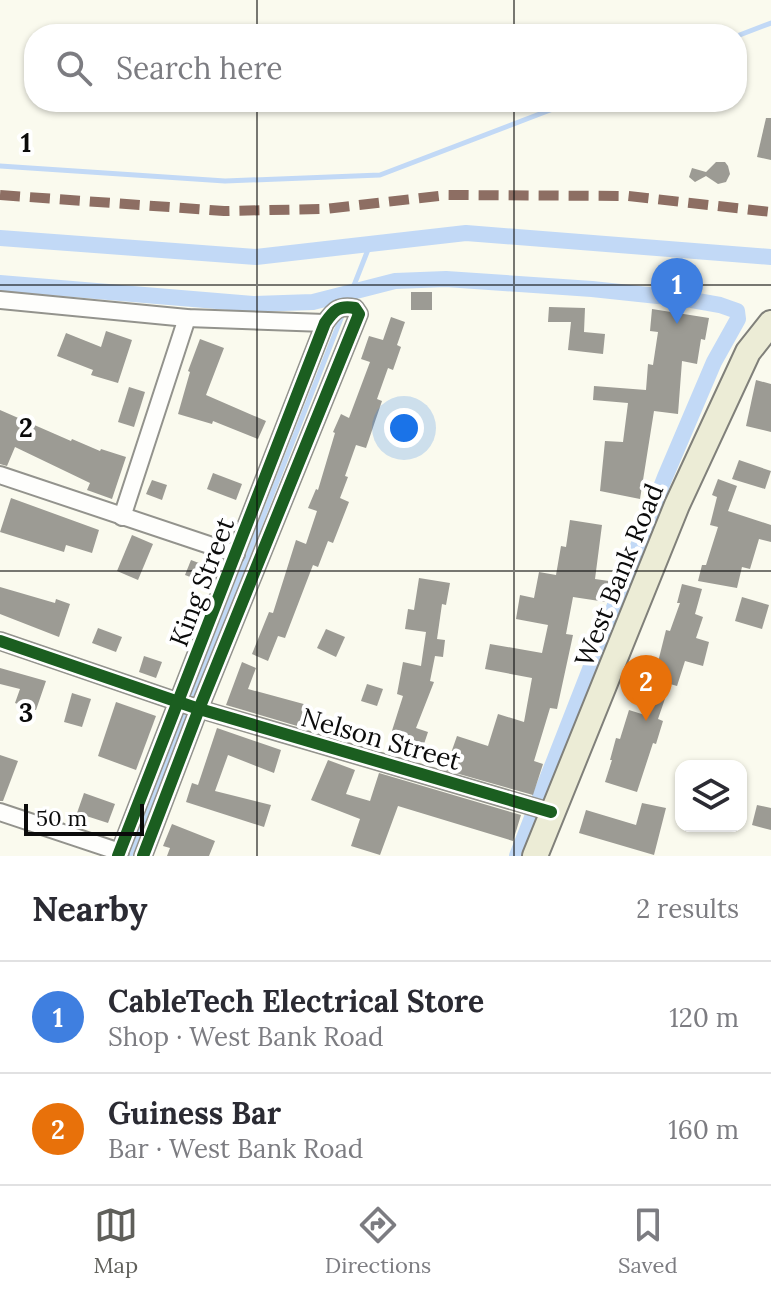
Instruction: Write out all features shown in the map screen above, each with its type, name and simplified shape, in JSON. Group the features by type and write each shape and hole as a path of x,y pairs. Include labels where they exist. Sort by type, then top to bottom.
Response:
{"main road":[{"name":"West Bank Road","path":"535,856 677,505 748,352 771,323"}],"street":[{"path":"0,300 187,318 325,323 335,309 350,307 359,314 189,705 143,856"},
{"path":"122,517 187,318"},
{"name":"King Street","path":"119,854 189,705 236,554 325,323"},
{"path":"0,475 236,554"},
{"name":"Nelson Street","path":"0,641 189,705 551,812"},
{"path":"0,812 119,854"}],"building":[{"path":"766,118 771,118 771,160 757,157"},
{"path":"716,162 725,162 728,166 730,174 726,182 718,184 706,176 695,182 689,177 692,168 706,172"},
{"path":"411,292 432,292 432,310 411,310"},
{"path":"549,307 585,308 584,332 605,334 603,354 568,350 571,322 548,322"},
{"path":"652,309 709,318 705,340 701,339 697,364 682,361 678,414 654,411 640,499 600,491 605,441 623,442 628,403 593,400 594,386 646,390 648,364 653,365 658,332 650,331"},
{"path":"391,317 405,322 397,345 401,347 393,370 388,368 377,399 382,401 366,448 356,445 345,476 348,477 340,498 349,502 333,543 328,541 318,567 313,565 285,638 278,636 268,661 252,654 269,612 273,613 296,540 306,544 317,511 308,508 318,490 333,432 341,414 349,418 370,362 361,359 369,336 383,340"},
{"path":"106,331 132,340 118,383 91,375 93,370 57,356 66,333 101,347"},
{"path":"200,339 224,348 206,395 266,421 258,439 213,421 212,424 178,414 188,371"},
{"path":"756,380 771,384 771,432 746,426"},
{"path":"129,387 145,392 134,427 118,422"},
{"path":"0,410 71,441 126,457 112,499 87,490 90,483 15,447 7,466 0,464"},
{"path":"739,460 771,471 765,489 732,479"},
{"path":"213,473 242,484 236,500 207,489"},
{"path":"718,479 737,486 728,511 771,525 771,542 759,539 750,569 742,567 737,588 698,581 718,527 710,525 717,497 712,495"},
{"path":"152,480 167,485 162,500 146,494"},
{"path":"11,498 99,530 92,553 66,545 64,552 0,532"},
{"path":"570,520 602,525 595,579 609,581 606,602 573,597 566,634 573,635 557,709 550,708 534,761 543,764 533,795 445,770 457,736 488,746 498,714 524,722 532,678 485,669 490,644 542,653 548,625 516,619 520,595 534,598 539,572 556,575 561,546 566,547"},
{"path":"132,535 153,544 138,580 117,571"},
{"path":"191,560 204,565 198,580 185,575"},
{"path":"419,578 450,583 446,605 442,604 437,639 445,640 443,657 435,656 430,681 434,682 416,728 428,732 423,747 390,737 403,696 397,694 403,662 421,666 426,632 405,629 408,609 414,610"},
{"path":"682,584 702,589 695,614 703,617 696,638 709,642 703,666 685,661 677,686 670,684 658,719 663,721 656,744 653,743 637,792 605,782 616,738 620,739 629,710 645,715 657,679 654,678 666,630 670,631 680,603 677,603"},
{"path":"0,587 55,603 56,599 70,604 59,637 0,614"},
{"path":"742,597 769,605 762,629 735,621"},
{"path":"98,628 122,637 116,652 92,643"},
{"path":"326,629 345,637 336,657 317,648"},
{"path":"144,656 162,662 156,678 139,672"},
{"path":"242,662 256,668 248,689 311,706 304,728 226,705"},
{"path":"0,668 46,681 36,710 15,703 20,689 0,684"},
{"path":"367,684 383,689 377,706 361,701"},
{"path":"72,693 91,699 82,727 64,722"},
{"path":"116,702 156,716 136,770 98,756"},
{"path":"217,728 281,750 274,773 228,755 215,791 271,805 264,827 186,802 192,783 198,785"},
{"path":"0,755 18,761 3,801 0,801"},
{"path":"328,760 355,770 346,794 370,801 379,773 521,815 513,841 398,806 380,855 351,846 360,819 311,800"},
{"path":"84,793 115,804 108,823 77,813"},
{"path":"642,803 666,808 654,855 579,833 586,810 636,825"},
{"path":"757,805 771,808 771,830 752,825"},
{"path":"172,824 215,841 209,856 167,856 170,848 163,846"}],"waterway":[{"path":"747,32 771,23"},
{"path":"0,166 225,181 380,175 545,112"},
{"path":"0,238 256,257 466,233 771,257"},
{"path":"130,856 371,242"},
{"path":"0,283 253,304 313,302 395,281 446,279 686,299 737,311 738,319 714,362 665,477 517,856"}],"marked path":[{"path":"0,195 224,211 325,209 447,195 628,196 771,212"}],"cycle path":[{"path":"118,856 325,323 337,310 355,308 359,314 143,856"},
{"path":"0,641 196,708 551,812"}],"place":[{"name":"CableTech Electrical Store","path":"677,324"},
{"name":"Guiness Bar","path":"646,721"}]}
